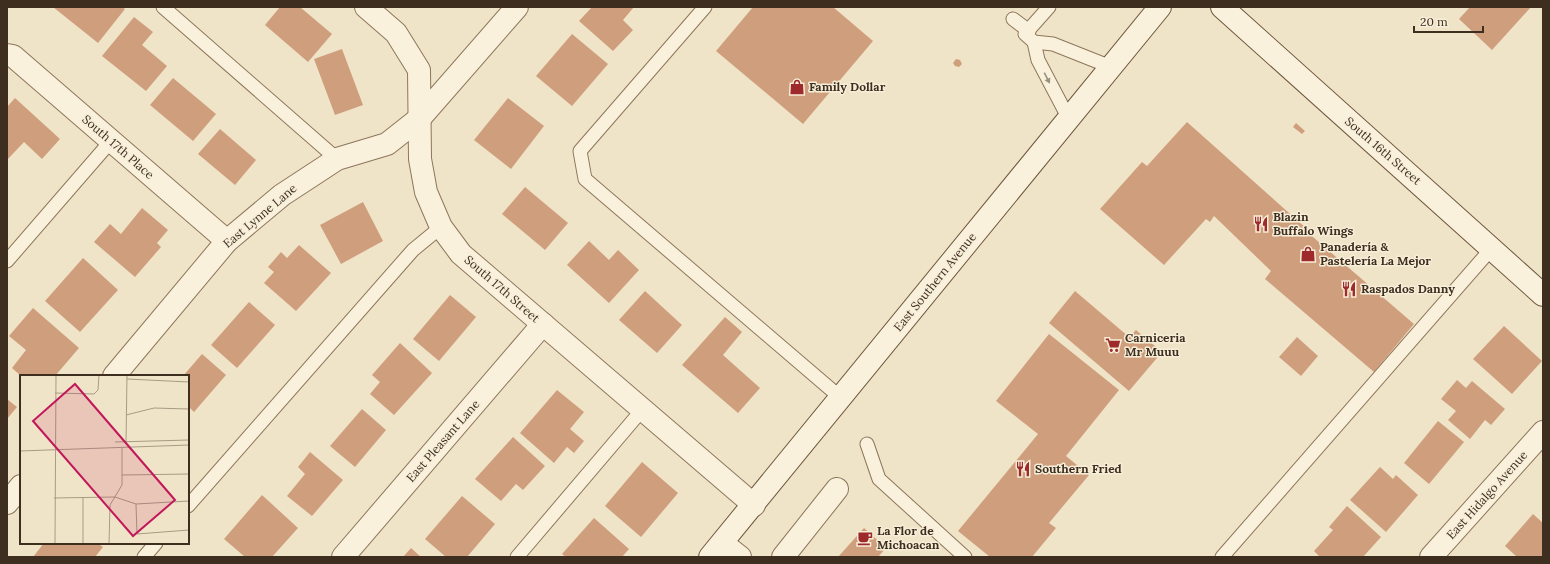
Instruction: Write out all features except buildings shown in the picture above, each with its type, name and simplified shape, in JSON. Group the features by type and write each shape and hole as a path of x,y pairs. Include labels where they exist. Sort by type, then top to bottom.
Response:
{"street":[{"name":"South 17th Street","path":"366,7 396,33 419,70 420,159 426,192 441,227 461,254 754,505"},
{"name":"East Lynne Lane","path":"115,375 227,241 282,195 337,159 387,144 420,118 517,7"},
{"name":"East Southern Avenue","path":"716,550 1160,7"},
{"name":"South 16th Street","path":"1222,7 1543,295"},
{"name":"South 17th Place","path":"7,55 13,56 227,241"},
{"name":"East Pleasant Lane","path":"343,557 543,324"},
{"name":"East Hidalgo Avenue","path":"1431,557 1543,432"},
{"path":"7,503 20,487"},
{"path":"783,557 837,489"},
{"path":"716,550 740,557"}],"lane":[{"path":"163,7 337,159"},
{"path":"705,7 580,151 585,179 841,398"},
{"path":"1049,7 1031,36 1038,60 1069,119"},
{"path":"1013,18 1031,36 1111,67"},
{"path":"7,261 111,141"},
{"path":"189,505 413,250 441,227"},
{"path":"1222,557 1492,248"},
{"path":"517,557 642,410"},
{"path":"867,444 879,479 965,557"},
{"path":"144,557 155,544"}],"place":[{"name":"Family Dollar","path":"797,87"},
{"name":"Blazin Buffalo Wings","path":"1261,224"},
{"name":"Panadería & Pastelería La Mejor","path":"1308,254"},
{"name":"Raspados Danny","path":"1349,289"},
{"name":"Carniceria Mr Muuu","path":"1113,345"},
{"name":"Southern Fried","path":"1023,469"},
{"name":"La Flor de Michoacan","path":"865,538"}]}
